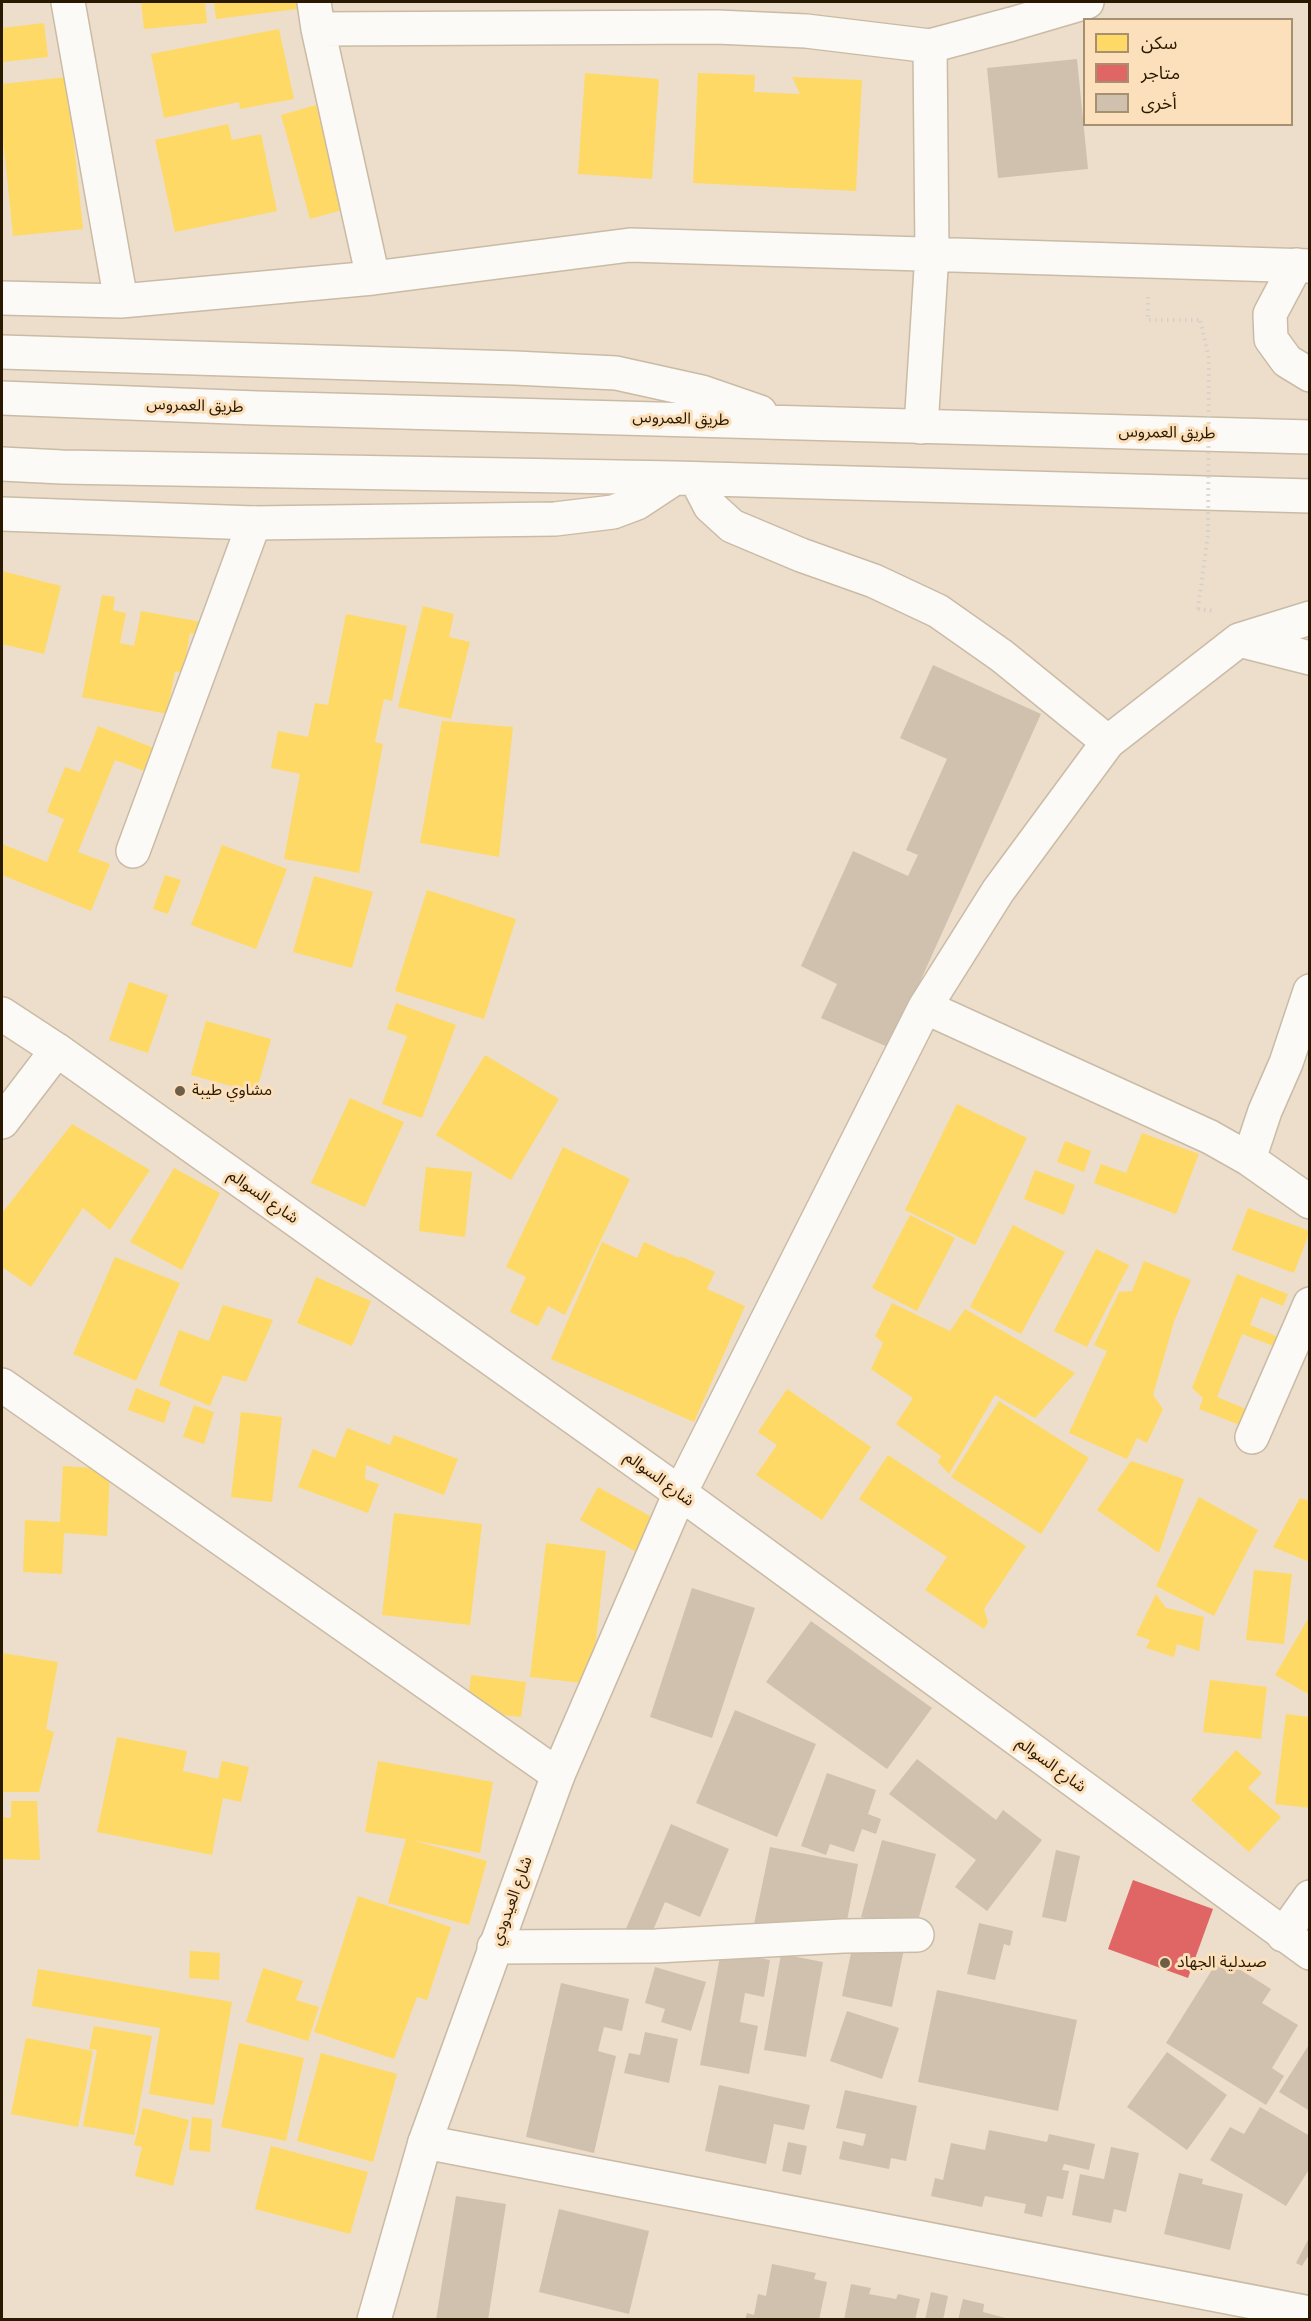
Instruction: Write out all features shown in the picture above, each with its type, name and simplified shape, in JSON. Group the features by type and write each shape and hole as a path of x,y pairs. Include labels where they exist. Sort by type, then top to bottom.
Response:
{"street":[{"path":"68,2 121,301"},
{"path":"373,278 316,15 806,31 930,46 1087,2"},
{"path":"921,427 932,253 930,46"},
{"path":"2,298 121,301 373,278 630,245 1303,266"},
{"path":"1303,266 1270,314 1271,339 1287,361 1310,375"},
{"path":"2,352 616,373 702,392 793,422"},
{"name":"طريق العمروس","path":"2,398 257,408 1310,437"},
{"path":"2,464 1310,496"},
{"path":"2,514 254,523 555,519 613,512 637,503 685,479"},
{"path":"685,479 732,526 801,555 874,581 938,611 1002,656 1108,742"},
{"path":"133,851 254,523"},
{"path":"1239,640 1310,618"},
{"path":"1239,640 1310,658"},
{"name":"شارع العيدودي","path":"374,2319 425,2142 558,1775 680,1493 925,1007 998,891 1108,742 1239,640"},
{"path":"1249,1159 1265,1111 1298,1065 1310,991"},
{"path":"925,1007 1210,1137 1249,1159 1310,1202"},
{"name":"شارع السوالم","path":"2,1014 57,1050 680,1493 1310,1953"},
{"path":"2,1122 57,1050"},
{"path":"1252,1437 1310,1304"},
{"path":"2,1385 558,1775"},
{"path":"1283,1935 1310,1897"},
{"path":"494,1947 656,1946 843,1936 917,1935"},
{"path":"425,2142 1310,2313"}],"path":[{"path":"1147,261 1148,320 1200,320 1209,357 1209,522 1198,609"}],"building: سكن":[{"path":"141,2 205,2 207,23 144,29"},
{"path":"214,2 296,2 297,9 216,19"},
{"path":"44,23 48,57 2,62 2,28"},
{"path":"279,29 294,99 240,109 239,102 164,118 151,54"},
{"path":"585,73 659,79 652,179 578,174"},
{"path":"698,73 755,75 754,92 800,94 792,77 862,80 856,191 693,183"},
{"path":"67,77 83,229 13,236 2,129 2,84"},
{"path":"316,105 346,209 310,219 281,115"},
{"path":"228,124 232,140 261,134 277,211 175,232 155,140"},
{"path":"2,571 61,586 44,654 2,644"},
{"path":"102,595 115,597 113,610 126,613 120,643 134,646 141,611 202,622 199,635 190,633 183,673 175,671 167,714 82,697"},
{"path":"423,606 454,614 449,637 470,642 451,719 398,707"},
{"path":"346,614 407,626 392,701 384,699 375,742 383,744 359,873 284,859 300,774 271,768 278,731 308,737 315,703 328,705"},
{"path":"442,721 513,727 499,857 420,843"},
{"path":"98,726 159,750 150,773 115,760 78,852 110,864 91,911 2,875 2,844 47,862 64,819 47,812 65,767 80,772"},
{"path":"222,845 287,869 256,949 191,925"},
{"path":"165,875 181,880 168,914 153,909"},
{"path":"314,876 373,892 352,968 293,952"},
{"path":"427,890 516,919 484,1019 395,991"},
{"path":"129,982 168,995 148,1053 109,1040"},
{"path":"396,1003 456,1025 422,1118 382,1104 407,1036 387,1029"},
{"path":"206,1021 271,1039 256,1093 191,1075"},
{"path":"485,1055 559,1099 511,1180 436,1135"},
{"path":"350,1098 404,1122 365,1207 311,1183"},
{"path":"957,1104 1027,1138 975,1245 905,1210"},
{"path":"72,1124 150,1170 110,1230 83,1208 31,1287 2,1267 2,1213"},
{"path":"1142,1133 1199,1154 1176,1214 1094,1183 1101,1164 1126,1173"},
{"path":"1065,1141 1091,1151 1084,1172 1057,1162"},
{"path":"563,1147 630,1179 565,1315 548,1306 538,1326 510,1312 526,1277 506,1267"},
{"path":"426,1167 472,1172 465,1237 419,1231"},
{"path":"174,1168 220,1193 182,1270 130,1242"},
{"path":"1035,1170 1075,1185 1064,1215 1024,1199"},
{"path":"1248,1208 1310,1231 1294,1273 1232,1250"},
{"path":"910,1215 955,1238 917,1311 872,1288"},
{"path":"1013,1225 1065,1252 1021,1334 970,1307"},
{"path":"602,1242 637,1258 644,1242 679,1258 680,1256 715,1272 707,1289 745,1306 694,1422 551,1359"},
{"path":"1096,1249 1129,1265 1087,1347 1054,1331"},
{"path":"115,1257 180,1283 136,1381 73,1354"},
{"path":"1144,1261 1191,1280 1174,1322 1153,1395 1163,1409 1147,1443 1137,1438 1127,1459 1069,1433 1107,1351 1094,1345 1119,1292 1132,1291"},
{"path":"1237,1274 1288,1294 1283,1306 1261,1297 1250,1325 1281,1338 1276,1347 1242,1334 1217,1397 1246,1409 1240,1425 1199,1409 1203,1398 1192,1388"},
{"path":"316,1277 371,1301 352,1346 297,1323"},
{"path":"892,1303 950,1331 965,1309 1075,1373 1035,1418 995,1395 949,1474 938,1462 941,1456 896,1424 913,1398 871,1369 883,1343 875,1336"},
{"path":"223,1305 273,1320 246,1382 223,1375 210,1406 159,1385 179,1330 209,1341"},
{"path":"136,1388 171,1402 164,1423 128,1410"},
{"path":"787,1389 871,1447 822,1520 756,1475 777,1445 758,1432"},
{"path":"999,1401 1089,1458 1041,1534 951,1477"},
{"path":"194,1405 214,1412 204,1444 183,1437"},
{"path":"241,1412 282,1417 272,1502 231,1497"},
{"path":"347,1428 390,1445 394,1435 458,1459 444,1495 366,1465 365,1479 379,1484 368,1513 298,1487 313,1449 335,1458"},
{"path":"888,1455 1026,1546 984,1609 988,1622 984,1629 925,1590 947,1557 859,1499"},
{"path":"1131,1461 1184,1479 1159,1553 1097,1510"},
{"path":"63,1466 110,1469 107,1536 64,1533 62,1574 23,1572 25,1520 60,1522"},
{"path":"598,1487 657,1520 638,1553 580,1520"},
{"path":"1199,1497 1258,1530 1214,1616 1156,1586"},
{"path":"1300,1498 1310,1501 1310,1562 1273,1547"},
{"path":"394,1513 482,1524 470,1625 382,1615"},
{"path":"546,1543 606,1551 591,1684 530,1677"},
{"path":"1254,1570 1292,1574 1284,1644 1246,1640"},
{"path":"1156,1594 1166,1608 1204,1617 1199,1651 1177,1644 1174,1657 1146,1648 1150,1640 1136,1635"},
{"path":"1308,1619 1310,1620 1310,1695 1275,1675"},
{"path":"2,1653 58,1662 46,1729 54,1732 39,1792 2,1792"},
{"path":"471,1675 526,1682 521,1717 467,1711"},
{"path":"1210,1680 1267,1687 1261,1739 1203,1732"},
{"path":"1286,1714 1310,1717 1310,1808 1275,1804"},
{"path":"117,1737 187,1751 183,1771 218,1779 222,1761 249,1767 241,1802 223,1798 212,1855 97,1832"},
{"path":"1236,1750 1262,1773 1248,1788 1281,1817 1249,1852 1191,1800"},
{"path":"378,1761 493,1782 480,1853 412,1840 487,1861 469,1925 388,1903 406,1839 365,1832"},
{"path":"11,1801 37,1801 40,1860 2,1859 2,1817 11,1818"},
{"path":"358,1896 451,1927 427,2000 417,1997 394,2059 314,2032"},
{"path":"190,1951 220,1953 219,1980 189,1978"},
{"path":"263,1968 303,1981 296,2000 319,2007 308,2041 246,2022"},
{"path":"38,1969 232,2002 214,2105 149,2094 160,2028 32,2006"},
{"path":"94,2026 152,2036 134,2135 83,2126 97,2050 89,2049"},
{"path":"26,2038 93,2051 78,2127 11,2114"},
{"path":"239,2043 304,2058 286,2141 221,2127"},
{"path":"321,2053 397,2074 373,2162 297,2141"},
{"path":"143,2108 189,2120 173,2186 135,2176 142,2147 134,2145"},
{"path":"192,2117 212,2119 210,2152 189,2150"},
{"path":"271,2146 368,2172 350,2234 255,2209"}],"building: متاجر":[{"path":"1133,1880 1213,1909 1188,1978 1108,1949"}],"building: أخرى":[{"path":"1077,59 1088,169 998,178 987,68"},
{"path":"933,665 1041,714 890,1048 821,1018 837,984 801,966 853,851 908,876 918,855 906,850 947,759 900,738"},
{"path":"692,1588 755,1608 712,1738 650,1717"},
{"path":"811,1621 932,1708 887,1769 766,1682"},
{"path":"735,1710 816,1744 777,1837 696,1803"},
{"path":"917,1759 996,1820 1003,1810 1042,1840 987,1911 955,1887 976,1860 889,1794"},
{"path":"827,1773 876,1790 868,1814 881,1819 876,1834 862,1829 854,1852 830,1844 826,1855 801,1846"},
{"path":"671,1824 729,1849 700,1917 665,1902 646,1947 622,1938"},
{"path":"882,1840 936,1854 915,1932 861,1917"},
{"path":"770,1847 858,1864 843,1941 754,1924"},
{"path":"1056,1850 1080,1856 1066,1922 1042,1917"},
{"path":"979,1923 1013,1931 1010,1946 1004,1944 995,1980 967,1974"},
{"path":"854,1939 904,1949 892,2007 842,1996"},
{"path":"721,1951 770,1960 764,1997 745,1993 740,2022 758,2026 749,2074 700,2065"},
{"path":"781,1954 823,1962 806,2057 764,2050"},
{"path":"1220,1957 1271,1989 1262,2003 1298,2025 1272,2068 1284,2076 1266,2105 1166,2043"},
{"path":"655,1967 706,1982 691,2031 661,2022 665,2009 645,2003"},
{"path":"561,1983 629,1999 622,2031 604,2027 598,2051 616,2056 594,2153 526,2137"},
{"path":"937,1990 1077,2020 1058,2111 918,2082"},
{"path":"847,2011 899,2028 882,2079 830,2061"},
{"path":"645,2032 678,2039 669,2083 624,2073 629,2053 640,2055"},
{"path":"1310,2043 1310,2111 1279,2092"},
{"path":"1167,2052 1227,2095 1187,2150 1127,2107"},
{"path":"719,2085 810,2105 804,2130 774,2124 766,2164 705,2151"},
{"path":"845,2090 917,2106 906,2161 891,2158 889,2169 839,2159 843,2141 863,2146 866,2134 836,2128"},
{"path":"1260,2107 1310,2136 1310,2168 1286,2206 1210,2160 1230,2127 1244,2134"},
{"path":"989,2130 1047,2142 1049,2134 1095,2144 1089,2170 1064,2164 1062,2170 1069,2171 1063,2199 1047,2196 1042,2217 1024,2213 1026,2204 985,2196 982,2207 931,2196 935,2178 943,2180 951,2143 985,2150"},
{"path":"788,2142 807,2146 801,2175 782,2171"},
{"path":"1111,2147 1139,2153 1126,2212 1114,2209 1111,2223 1072,2215 1080,2174 1104,2179"},
{"path":"1179,2173 1203,2179 1202,2184 1243,2194 1230,2250 1164,2234"},
{"path":"456,2196 506,2204 488,2320 436,2320"},
{"path":"559,2209 649,2231 629,2314 539,2292"},
{"path":"1310,2236 1310,2253 1302,2266 1296,2263"},
{"path":"772,2264 816,2273 814,2279 827,2282 819,2320 745,2320 747,2313 754,2315 758,2294 766,2296"},
{"path":"851,2284 871,2288 869,2294 896,2299 898,2294 920,2299 915,2320 844,2320"},
{"path":"931,2292 948,2296 943,2320 925,2320"},
{"path":"963,2299 984,2304 983,2312 1013,2320 958,2320"}],"place":[{"name":"مشاوي طيبة","path":"180,1091"},
{"name":"صيدلية الجهاد","path":"1165,1963"}]}
